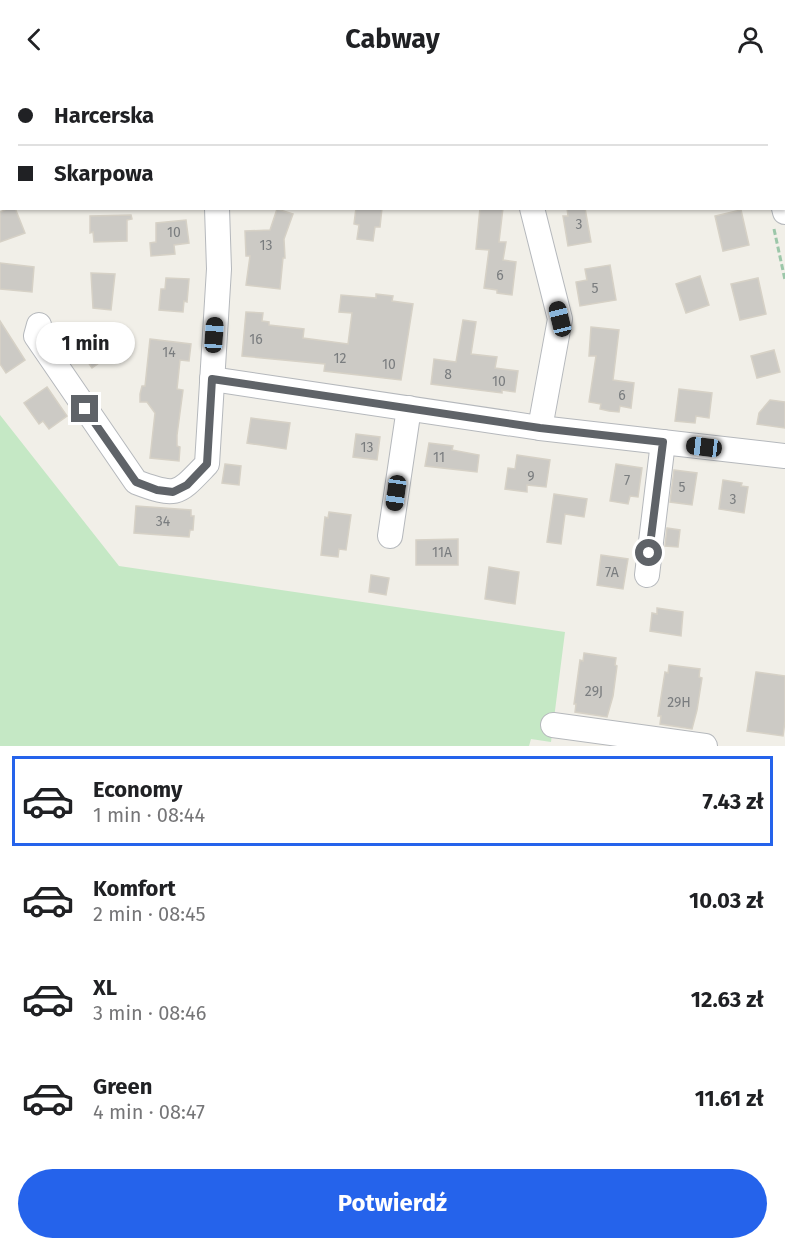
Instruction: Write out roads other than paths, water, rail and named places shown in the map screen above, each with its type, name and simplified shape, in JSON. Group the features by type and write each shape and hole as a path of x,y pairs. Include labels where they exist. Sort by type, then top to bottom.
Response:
{"street":[{"path":"39,325 36,336 136,482 157,490 173,492 187,485 207,464 219,269 217,210"},
{"path":"533,210 560,319 540,428"},
{"path":"212,379 540,428 785,456"},
{"path":"390,536 409,408"},
{"path":"647,575 663,442"},
{"path":"553,725 641,742 705,746"}]}
